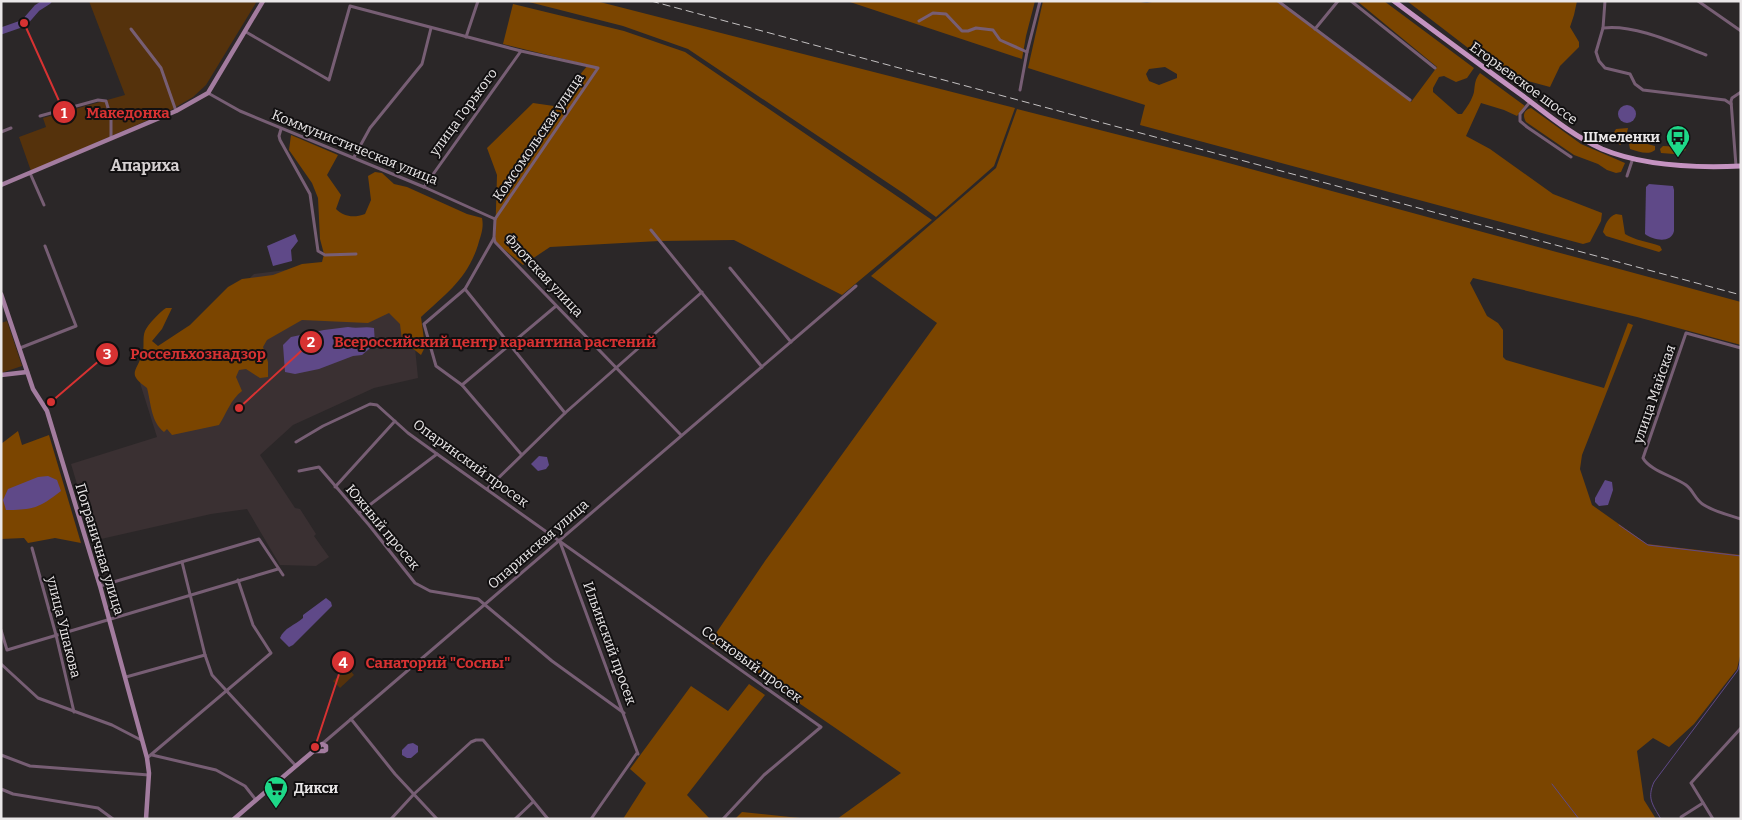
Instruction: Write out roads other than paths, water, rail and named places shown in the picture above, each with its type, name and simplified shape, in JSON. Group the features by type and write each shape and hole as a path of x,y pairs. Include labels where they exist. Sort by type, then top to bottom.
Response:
{"main road":[{"name":"Егорьевское шоссе","path":"1394,1 1530,102 1591,144 1633,158 1695,166 1738,166"}],"street":[{"path":"1,185 176,111 208,93 263,1"},
{"path":"466,38 478,1"},
{"path":"1020,90 1027,52 1040,1"},
{"path":"1278,1 1410,100"},
{"path":"1315,29 1338,1"},
{"path":"1351,1 1435,68"},
{"path":"1605,1 1603,28 1596,52 1599,61 1605,68 1630,74 1635,84 1643,90 1725,100 1731,104"},
{"path":"1698,1 1741,31"},
{"path":"246,32 329,80 350,6 521,51"},
{"path":"918,21 933,14 946,14 962,31 976,28 994,30 1000,40 1027,52"},
{"path":"354,158 370,128 422,64 431,28"},
{"path":"1603,28 1657,36 1706,55"},
{"path":"131,29 161,68 176,111"},
{"name":"Комсомольская улица","path":"495,219 598,68 521,51"},
{"name":"улица Горького","path":"424,187 521,51"},
{"path":"1738,166 1731,104 1732,98 1741,92"},
{"name":"Коммунистическая улица","path":"208,93 240,111 424,187 495,219"},
{"path":"40,116 98,100 106,101 111,118 110,139"},
{"path":"1530,102 1520,114 1520,120 1526,127 1571,158"},
{"path":"1,132 11,128"},
{"path":"281,129 279,132 280,140 310,194 318,251 325,256 356,254"},
{"path":"1626,176 1633,158"},
{"path":"30,173 44,205"},
{"path":"495,219 494,238 465,289 424,324 436,366 462,385 521,454"},
{"path":"652,230 762,368"},
{"name":"Флотская улица","path":"494,238 495,242 681,435"},
{"path":"20,348 76,326 45,246"},
{"path":"730,268 791,342"},
{"name":"Опаринская улица","path":"322,744 856,286"},
{"path":"465,289 565,413"},
{"path":"487,489 565,413 702,292"},
{"name":"Пограничная улица","path":"1,294 27,372 35,392 47,411 110,620 142,740 149,756 146,819"},
{"path":"462,385 556,306"},
{"name":"улица Майская","path":"1741,348 1686,333 1643,458 1687,486 1697,501 1705,506 1741,519"},
{"path":"1,374 27,372"},
{"name":"Опаринский просек","path":"296,442 323,426 370,404 378,405 408,433 436,454 560,541"},
{"path":"335,487 395,421"},
{"path":"359,513 436,454"},
{"name":"Южный просек","path":"300,471 319,467 415,583 430,591 478,599 552,660 624,713"},
{"path":"100,586 259,539 283,575"},
{"name":"Ильинский просек","path":"560,541 638,753 591,819"},
{"name":"Сосновый просек","path":"560,541 821,727 764,775 723,819"},
{"name":"улица Ушакова","path":"32,548 56,635 74,712"},
{"path":"182,562 212,676 296,766"},
{"path":"1,630 7,650 278,569"},
{"path":"149,756 271,653 253,625 238,580"},
{"path":"126,677 205,655"},
{"path":"1,664 38,698 112,725 142,740"},
{"path":"351,718 396,774 437,819"},
{"path":"1713,819 1691,783 1740,729"},
{"path":"391,819 414,794 471,742 476,740 483,740 548,819"},
{"path":"234,819 313,751 321,752 326,750 326,746 322,744"},
{"path":"1,755 30,766 149,775"},
{"path":"149,756 216,770 245,786 256,800"},
{"path":"1,790 13,794 98,808 113,819"},
{"path":"515,819 533,802"},
{"path":"1681,817 1703,803"}],"waterway":[{"path":"1,31 24,23 37,8 48,1"},
{"path":"1619,525 1648,545 1741,556"},
{"path":"1661,819 1651,797 1654,782 1738,670 1741,659"},
{"path":"1552,784 1579,819"}],"railway":[{"path":"651,1 1741,295"}],"place":[{"name":"Македонка","path":"24,23"},
{"name":"Шмеленки","path":"1678,158"},
{"name":"Россельхознадзор","path":"51,402"},
{"name":"Всероссийский центр карантина растений","path":"239,408"},
{"name":"Санаторий \"Сосны\"","path":"315,747"},
{"name":"Дикси","path":"276,809"}],"district":[{"name":"Апариха","path":"145,165"}]}
